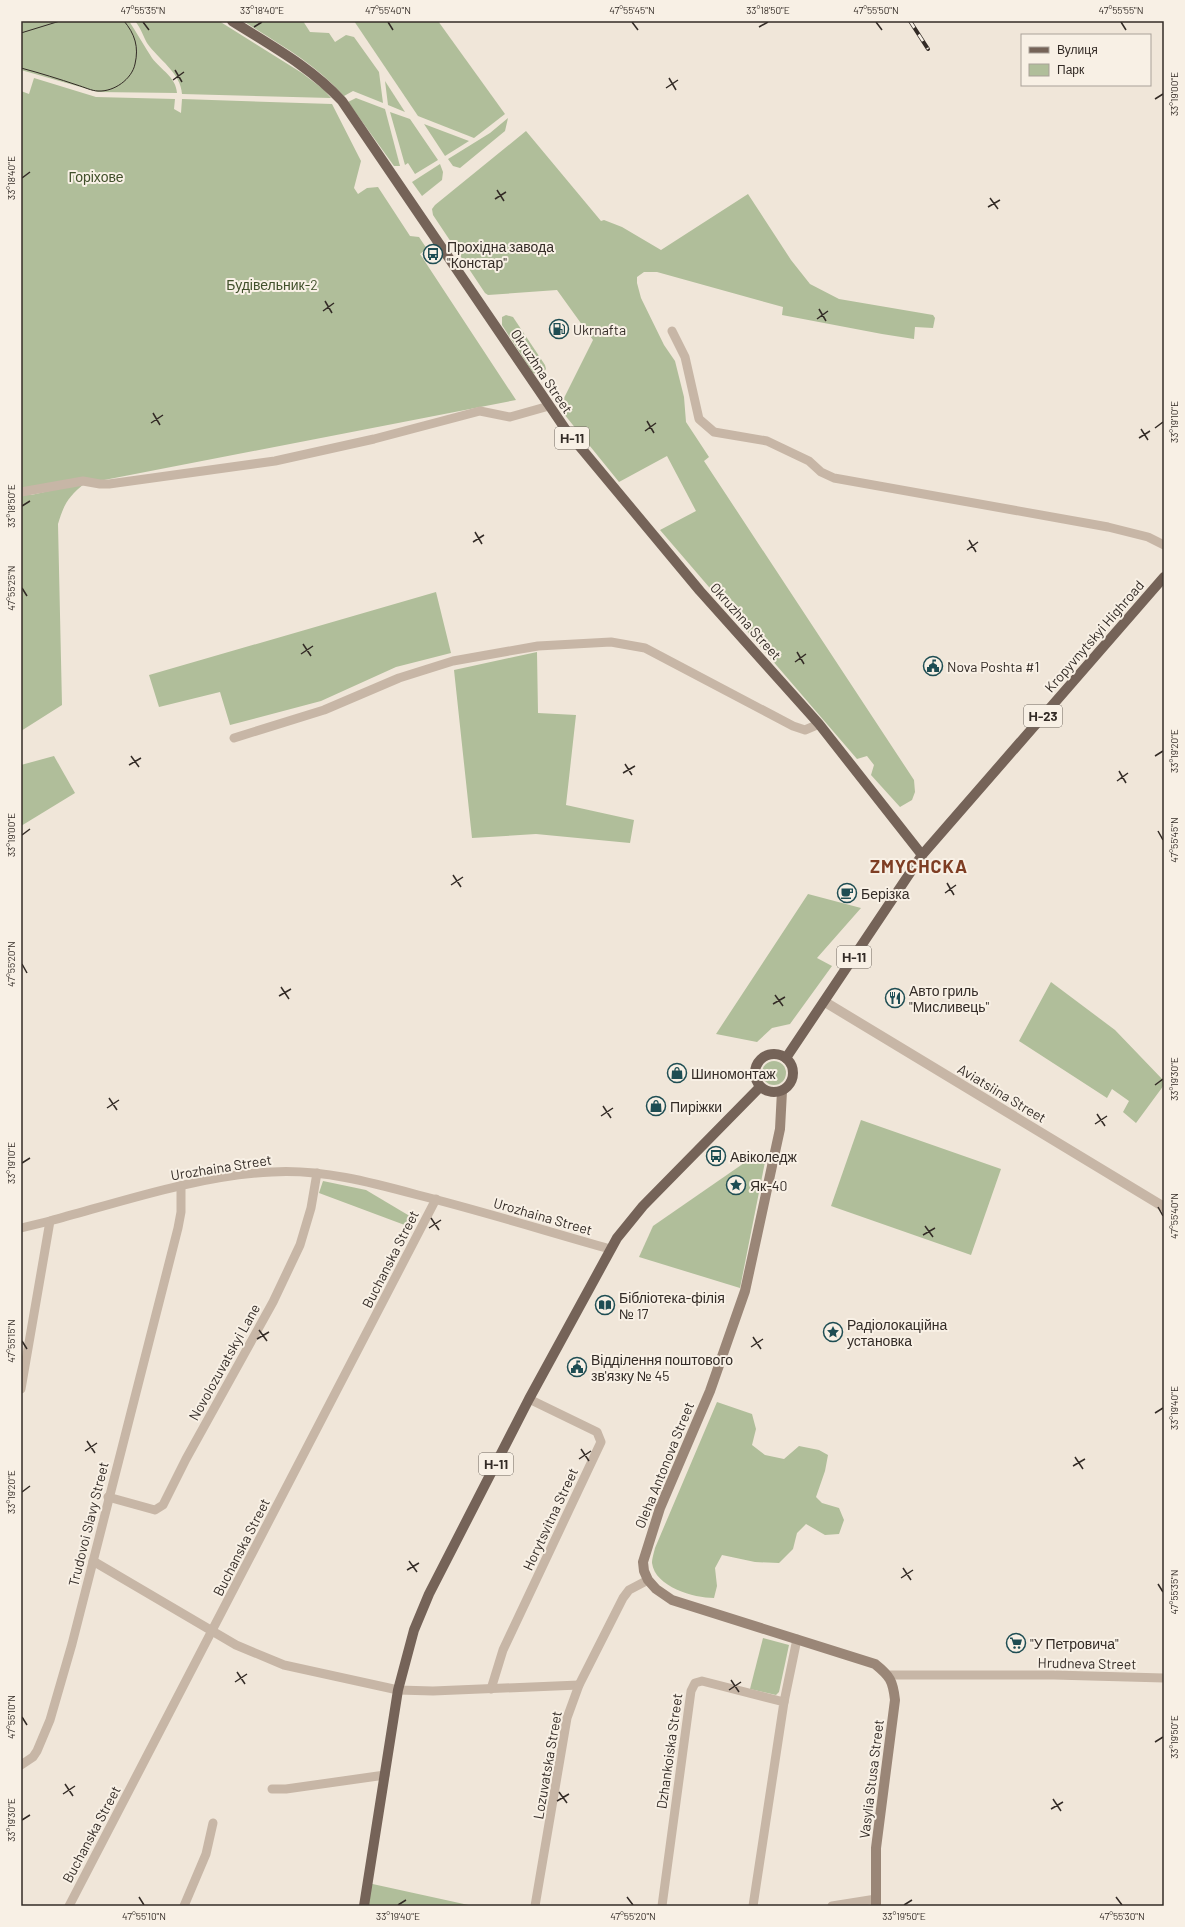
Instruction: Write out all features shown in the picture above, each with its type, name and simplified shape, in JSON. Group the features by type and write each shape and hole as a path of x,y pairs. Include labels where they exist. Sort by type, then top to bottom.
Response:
{"main road":[{"name":"Okruzhna Street","path":"232,21 306,68 327,84 342,101 390,169 566,430 700,591 819,724 922,855"},
{"name":"Kropyvnytskyi Highroad","path":"786,1058 825,1002 922,855 1164,577"},
{"path":"777,1054 786,1058 792,1066 793,1076 788,1086 782,1092 769,1092 760,1086 756,1078 755,1069 759,1060 767,1055 777,1054"},
{"name":"Н-11","path":"364,1906 398,1690 414,1630 422,1610 529,1399 617,1238 643,1206 760,1086"},
{"name":"Oleha Antonova Street","path":"648,1580 644,1571 643,1562 660,1508 710,1390 746,1292 780,1128 782,1092"},
{"path":"648,1580 656,1589 672,1600 874,1664 888,1675"},
{"name":"Vasylia Stusa Street","path":"876,1902 876,1848 895,1700 893,1686 888,1675"}],"street":[{"path":"672,331 684,357 699,419 714,432 767,441 809,461 821,472 834,478 1108,527 1148,537 1164,545"},
{"path":"21,492 83,481 109,484 275,461 374,439 480,411 510,417 549,406"},
{"path":"234,738 324,710 399,678 453,661 538,646 611,642 645,648 793,726 805,730 819,724"},
{"name":"Aviatsiina Street","path":"825,1002 1164,1207"},
{"name":"Urozhaina Street","path":"21,1228 181,1186 271,1172 317,1173 360,1180 436,1200 610,1250"},
{"name":"Novolozuvatskyi Lane","path":"108,1497 155,1510 163,1506 186,1459 273,1302 300,1246 312,1208 317,1173"},
{"name":"Trudovoi Slavy Street","path":"21,1765 33,1757 46,1734 72,1644 108,1497 178,1228 181,1212 181,1186"},
{"name":"Buchanska Street","path":"69,1906 213,1632 436,1200"},
{"path":"21,1389 50,1221"},
{"name":"Horytsvitna Street","path":"491,1689 504,1650 600,1442 597,1432 529,1399"},
{"path":"93,1561 236,1645 284,1665 398,1690 433,1691 579,1685"},
{"name":"Lozuvatska Street","path":"536,1906 566,1724 579,1685 623,1598 629,1590 648,1580"},
{"path":"753,1906 784,1702 797,1639"},
{"name":"Hrudneva Street","path":"888,1675 1054,1675 1164,1678"},
{"name":"Dzhankoiska Street","path":"662,1906 690,1698 694,1683 702,1681 784,1702"},
{"path":"272,1789 286,1789 385,1775"},
{"path":"184,1906 206,1854 213,1823"},
{"path":"832,1906 876,1902"}],"green space":[{"path":"28,21 129,21 152,58 174,82 177,93 98,92 21,70 21,23"},
{"path":"135,21 219,21 302,73 323,89 331,98 182,94 178,79 147,43"},
{"path":"243,21 303,21 310,32 329,33 335,42 346,35 354,37 379,72 383,103 353,91 344,96 309,64"},
{"path":"354,21 438,21 505,114 474,138 418,116"},
{"path":"34,78 96,97 175,99 174,109 181,113 182,99 332,104 361,161 354,188 358,194 367,188 378,187 410,236 419,237 427,249 420,254 516,400 99,481 21,488 21,91 29,94"},
{"path":"385,81 405,112 388,105"},
{"path":"356,98 385,109 400,166 394,166 348,102"},
{"path":"390,112 410,119 438,160 415,174 408,163 405,165"},
{"path":"508,118 505,131 460,168 453,166 448,159 490,133"},
{"path":"424,124 469,141 445,156"},
{"path":"526,131 601,221 604,220 622,227 661,250 748,194 791,260 810,284 839,299 933,315 935,318 933,328 915,327 914,339 782,315 783,307 657,272 644,272 637,277 641,298 664,345 675,361 684,397 686,422 709,457 704,461 914,780 915,792 912,800 900,807 871,775 874,765 867,756 857,759 660,530 696,511 667,456 619,482 564,414 560,406 593,340 557,290 488,295 485,293 433,215 432,209 435,205"},
{"path":"440,164 443,172 442,180 422,196 412,182"},
{"path":"506,315 513,317 545,365 546,369 541,375 533,373 502,325 502,317"},
{"path":"85,483 74,492 67,501 58,524 62,705 21,731 21,495 31,495"},
{"path":"436,592 451,653 396,667 321,701 230,725 220,692 159,707 149,675"},
{"path":"537,652 538,713 576,715 566,805 634,820 630,843 536,834 472,838 454,670"},
{"path":"54,756 75,793 21,826 21,765"},
{"path":"808,894 861,908 817,958 832,966 790,1024 772,1028 757,1042 716,1034"},
{"path":"1051,982 1115,1030 1164,1081 1164,1085 1136,1123 1123,1112 1129,1101 1112,1089 1107,1098 1019,1041"},
{"path":"774,1061 779,1062 785,1068 785,1078 779,1084 774,1085 769,1084 763,1078 762,1073 763,1068 769,1062"},
{"path":"861,1120 1001,1169 971,1255 831,1206"},
{"path":"760,1152 764,1153 765,1162 740,1288 639,1257 653,1226"},
{"path":"323,1181 366,1190 413,1218 410,1227 319,1193"},
{"path":"717,1402 752,1414 756,1429 752,1445 765,1455 784,1459 799,1446 819,1450 828,1455 825,1471 816,1497 822,1503 839,1508 844,1520 839,1534 825,1535 806,1524 797,1533 793,1549 779,1563 755,1562 722,1555 715,1568 717,1586 714,1598 696,1596 677,1590 668,1585 660,1579 652,1563 655,1548"},
{"path":"763,1638 789,1645 779,1692 776,1695 750,1689"},
{"path":"368,1883 473,1906 364,1906"}],"tram line":[{"path":"21,33 60,21"},
{"path":"21,68 93,90 104,91 116,87 130,75 135,64 137,52 131,31 124,21"}],"railway":[{"path":"910,21 928,49"}],"place":[{"name":"Прохідна завода \"Констар\"","path":"433,254"},
{"name":"Ukrnafta","path":"559,329"},
{"name":"Nova Poshta #1","path":"933,666"},
{"name":"Берізка","path":"847,893"},
{"name":"Авто гриль \"Мисливець\"","path":"895,998"},
{"name":"Шиномонтаж","path":"677,1073"},
{"name":"Пиріжки","path":"656,1106"},
{"name":"Авіколедж","path":"716,1156"},
{"name":"Як-40","path":"736,1185"},
{"name":"Бібліотека-філія № 17","path":"605,1305"},
{"name":"Радіолокаційна установка","path":"833,1332"},
{"name":"Відділення поштового зв'язку № 45","path":"577,1367"},
{"name":"\"У Петровича\"","path":"1016,1643"}],"district":[{"name":"ZMYCHCKA","path":"919,866"}],"park label":[{"name":"Горіхове","path":"96,176"},
{"name":"Будівельник-2","path":"272,284"}]}
